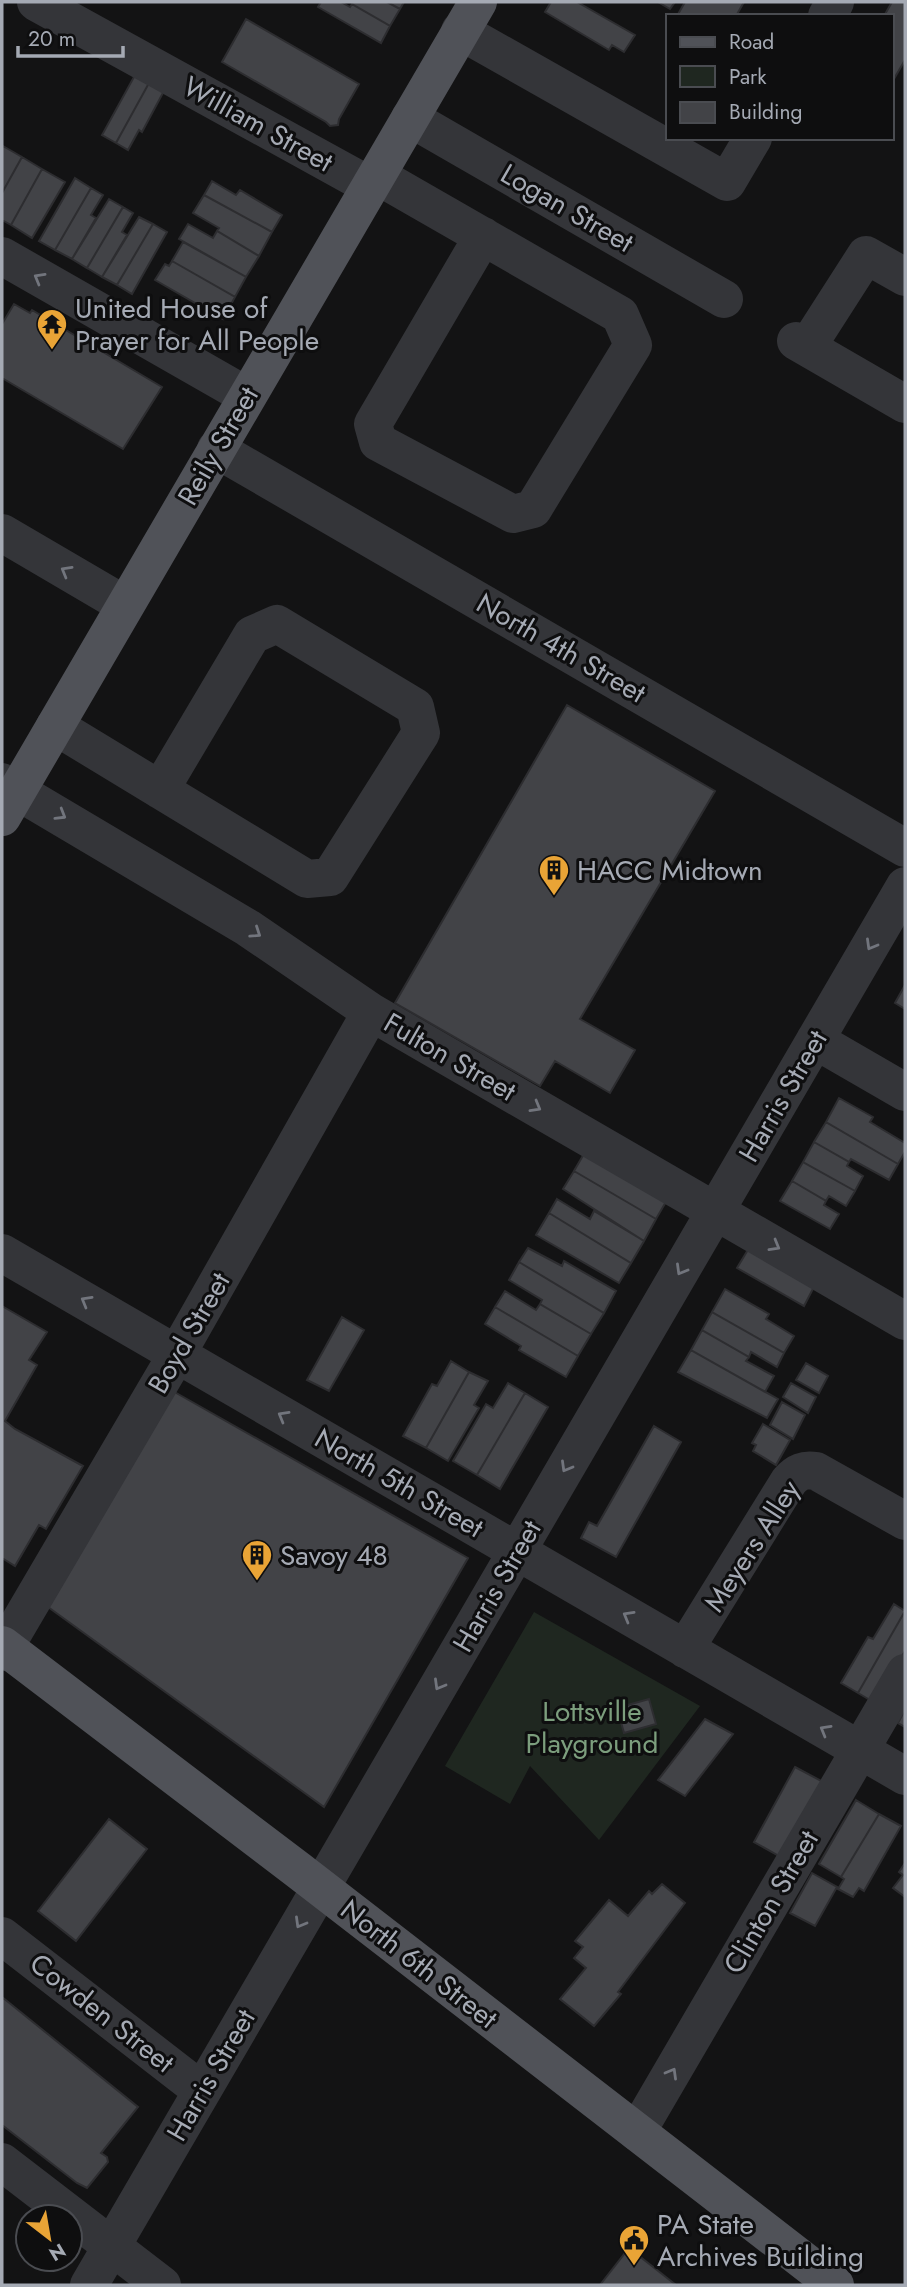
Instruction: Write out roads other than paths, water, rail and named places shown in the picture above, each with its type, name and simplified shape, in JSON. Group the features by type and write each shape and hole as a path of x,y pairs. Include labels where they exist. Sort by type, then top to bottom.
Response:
{"main road":[{"name":"Reily Street","path":"7,796 55,726 469,17"},
{"name":"North 6th Street","path":"3,1648 320,1888 835,2285"}],"street":[{"name":"William Street","path":"36,2 373,181 483,236 621,315 634,345 533,509 513,514 378,442 373,425 483,236"},
{"path":"469,17 727,182 752,140"},
{"name":"Logan Street","path":"410,118 724,299"},
{"path":"905,277 866,255 802,344 905,404"},
{"path":"2,256 247,396"},
{"name":"North 4th Street","path":"216,449 905,848"},
{"path":"2,533 125,605"},
{"path":"55,726 160,790 307,879 330,877 421,733 415,707 277,624 252,635 160,790"},
{"name":"Fulton Street","path":"7,796 248,928 371,1012 905,1321"},
{"name":"Harris Street","path":"89,2285 905,886"},
{"name":"Boyd Street","path":"3,1648 177,1354 371,1012"},
{"path":"815,1040 905,1092"},
{"name":"North 5th Street","path":"2,1253 905,1776"},
{"name":"Meyers Alley","path":"685,1649 789,1481 798,1473 816,1471 905,1521"},
{"name":"Clinton Street","path":"637,2132 905,1673"},
{"name":"Cowden Street","path":"2,1936 202,2091"},
{"path":"2,2162 162,2285"}],"place":[{"name":"United House of Prayer for All People","path":"52,351"},
{"name":"HACC Midtown","path":"554,897"},
{"name":"Savoy 48","path":"257,1582"},
{"name":"PA State Archives Building","path":"634,2267"}],"park label":[{"name":"Lottsville Playground","path":"592,1727"}]}
